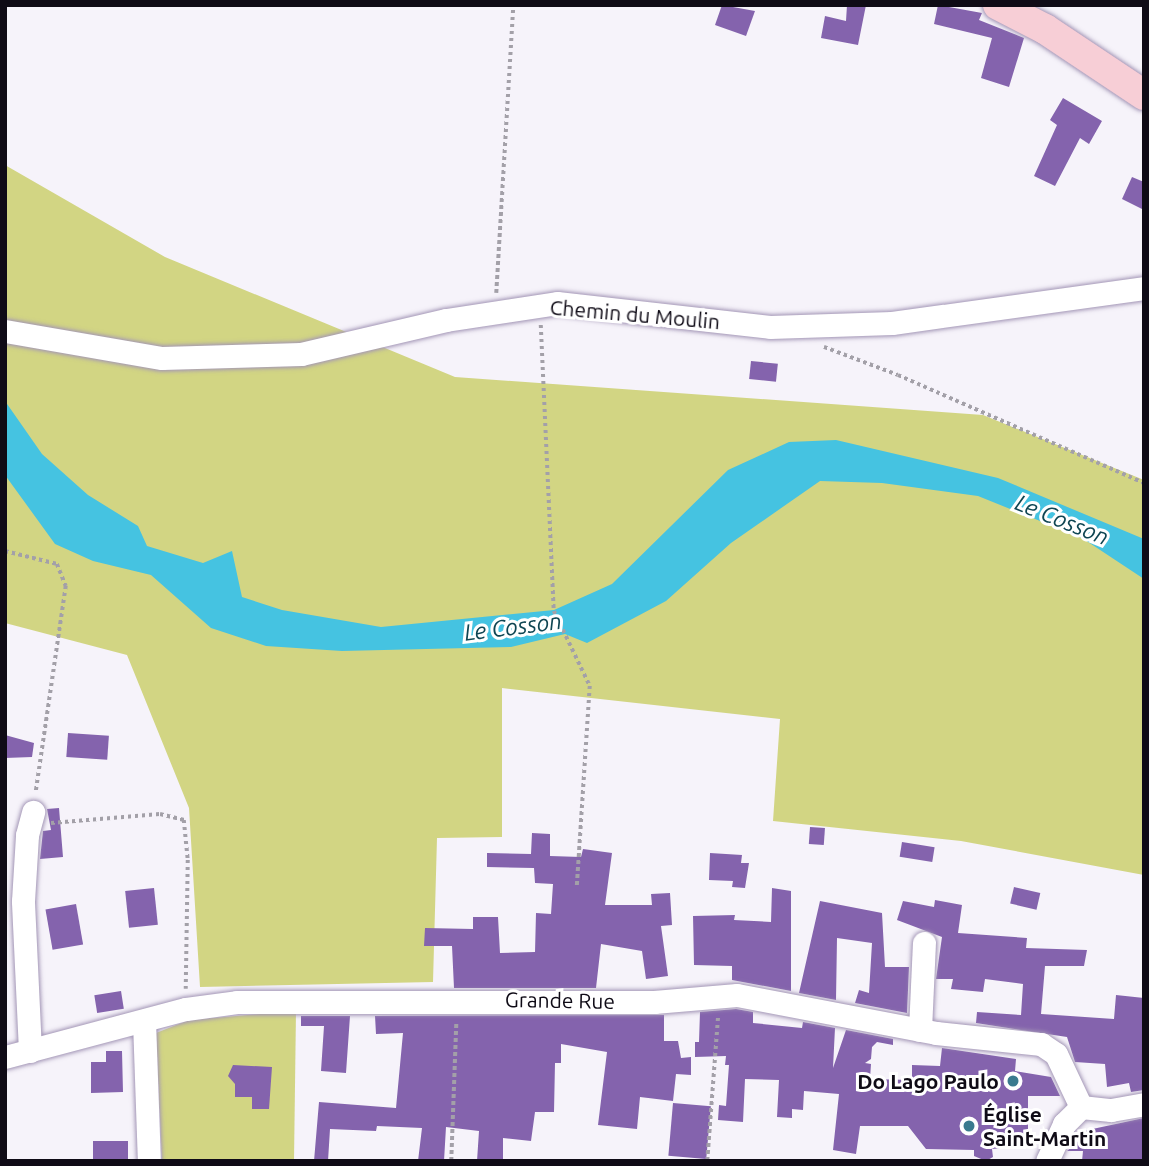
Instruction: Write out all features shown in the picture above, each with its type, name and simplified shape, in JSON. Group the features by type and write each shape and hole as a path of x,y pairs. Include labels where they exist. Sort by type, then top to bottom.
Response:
{"main road":[{"path":"998,5 1045,29 1144,95"}],"street":[{"name":"Chemin du Moulin","path":"5,331 162,358 301,354 495,313 557,303 770,327 879,324 1144,288"},
{"path":"30,1051 23,901 27,835 33,812"},
{"path":"920,1030 924,943"},
{"name":"Grande Rue","path":"5,1057 186,1009 320,999 654,1002 720,996 920,1030 1041,1044 1056,1054 1081,1107"},
{"path":"144,1021 149,1161"},
{"path":"1047,1161 1064,1124 1081,1107 1111,1110 1144,1104"}],"path":[{"path":"495,313 513,5"},
{"path":"540,306 554,611 559,628 565,634 590,686 577,888"},
{"path":"821,346 898,374 1144,483"},
{"path":"5,551 57,564 66,586 33,812 45,823 160,814 184,820 188,860 186,1009"},
{"path":"708,1161 720,996"},
{"path":"451,1161 456,999"}],"green space":[{"path":"5,165 165,257 455,377 983,415 1144,480 1144,875 961,841 773,821 780,719 502,688 502,837 437,838 433,982 200,987 189,808 127,655 5,623"},
{"path":"296,1011 294,1161 162,1161 156,1033 189,1020"}],"water":[{"name":"Le Cosson","path":"5,401 42,454 88,495 138,526 147,546 203,563 232,551 242,597 282,610 381,627 554,610 612,584 728,470 789,442 836,440 998,478 1144,539 1144,579 1082,538 978,496 882,483 820,481 731,543 666,601 587,643 565,634 511,647 342,651 266,646 211,628 151,575 93,561 55,544 5,475"}],"building":[{"path":"722,5 755,11 746,36 715,25"},
{"path":"847,5 866,5 858,45 821,38 825,16 846,21"},
{"path":"938,5 982,13 979,20 1024,38 1009,87 981,78 992,38 934,24"},
{"path":"1063,98 1102,121 1089,144 1080,138 1055,186 1034,176 1057,125 1050,120"},
{"path":"1132,177 1144,182 1144,210 1122,199"},
{"path":"751,361 778,364 776,382 749,379"},
{"path":"68,733 109,736 107,760 66,757"},
{"path":"5,735 34,743 32,757 5,758"},
{"path":"59,808 63,857 40,859 43,831 51,830 47,809"},
{"path":"810,827 825,828 824,845 809,844"},
{"path":"532,833 550,834 550,856 581,857 583,849 612,853 605,905 652,905 651,894 670,893 672,925 661,926 668,976 646,979 642,951 601,944 596,988 454,988 452,946 424,946 425,928 473,929 473,917 498,917 500,953 535,952 536,913 551,914 553,884 535,883 534,868 487,867 487,853 531,854"},
{"path":"902,842 935,847 932,862 900,857"},
{"path":"710,853 742,855 741,863 749,863 745,888 732,887 733,881 709,880"},
{"path":"1014,887 1040,893 1036,910 1010,904"},
{"path":"154,888 158,925 129,928 125,891"},
{"path":"772,888 791,891 791,991 732,980 732,966 694,965 693,916 735,915 734,920 771,922"},
{"path":"935,900 962,905 958,933 1027,938 1026,948 1087,950 1084,966 1045,966 1041,1014 1114,1019 1116,995 1144,998 1144,1090 1131,1092 1129,1083 1107,1087 1105,1064 1075,1062 1067,1037 976,1023 977,1012 1021,1015 1023,984 985,979 983,992 951,989 953,979 936,979 942,937 897,920 903,901 934,907"},
{"path":"820,901 882,913 885,967 909,967 907,1013 855,1003 859,990 869,993 872,943 837,938 836,1000 799,993"},
{"path":"76,904 83,944 53,950 45,909"},
{"path":"121,991 124,1009 97,1013 94,995"},
{"path":"736,1009 753,1012 753,1023 802,1028 803,1022 835,1028 833,1068 846,1030 893,1039 893,1045 877,1042 872,1047 871,1059 865,1063 871,1064 870,1079 912,1080 912,1065 940,1066 942,1048 1016,1059 1015,1071 1051,1077 1060,1096 1028,1096 1028,1146 992,1149 993,1157 986,1161 974,1156 974,1150 926,1149 908,1126 860,1126 856,1154 833,1150 839,1094 804,1091 803,1110 792,1109 792,1118 777,1117 779,1080 745,1079 743,1122 718,1120 719,1105 726,1106 729,1065 725,1065 726,1056 695,1057 695,1042 699,1042 700,1012"},
{"path":"664,1015 664,1041 678,1041 681,1058 691,1057 691,1075 676,1074 673,1101 640,1097 637,1129 598,1125 607,1052 561,1044 561,1063 555,1063 554,1112 535,1112 531,1141 503,1138 503,1161 477,1161 479,1131 446,1127 444,1161 418,1161 422,1128 377,1126 376,1131 330,1129 328,1161 314,1161 319,1102 396,1108 403,1033 376,1034 375,1016"},
{"path":"301,1016 350,1016 346,1073 321,1071 324,1026 301,1026"},
{"path":"106,1051 122,1051 123,1092 91,1093 91,1062 106,1062"},
{"path":"233,1065 272,1067 269,1109 252,1109 252,1097 235,1097 235,1084 228,1076"},
{"path":"673,1103 711,1106 706,1159 668,1156"},
{"path":"1144,1118 1144,1161 1082,1161 1083,1151 1067,1151 1083,1137 1083,1131"},
{"path":"93,1141 128,1141 128,1161 93,1161"}],"place":[{"name":"Do Lago Paulo","path":"1013,1081"},
{"name":"Église Saint-Martin","path":"969,1126"}]}
